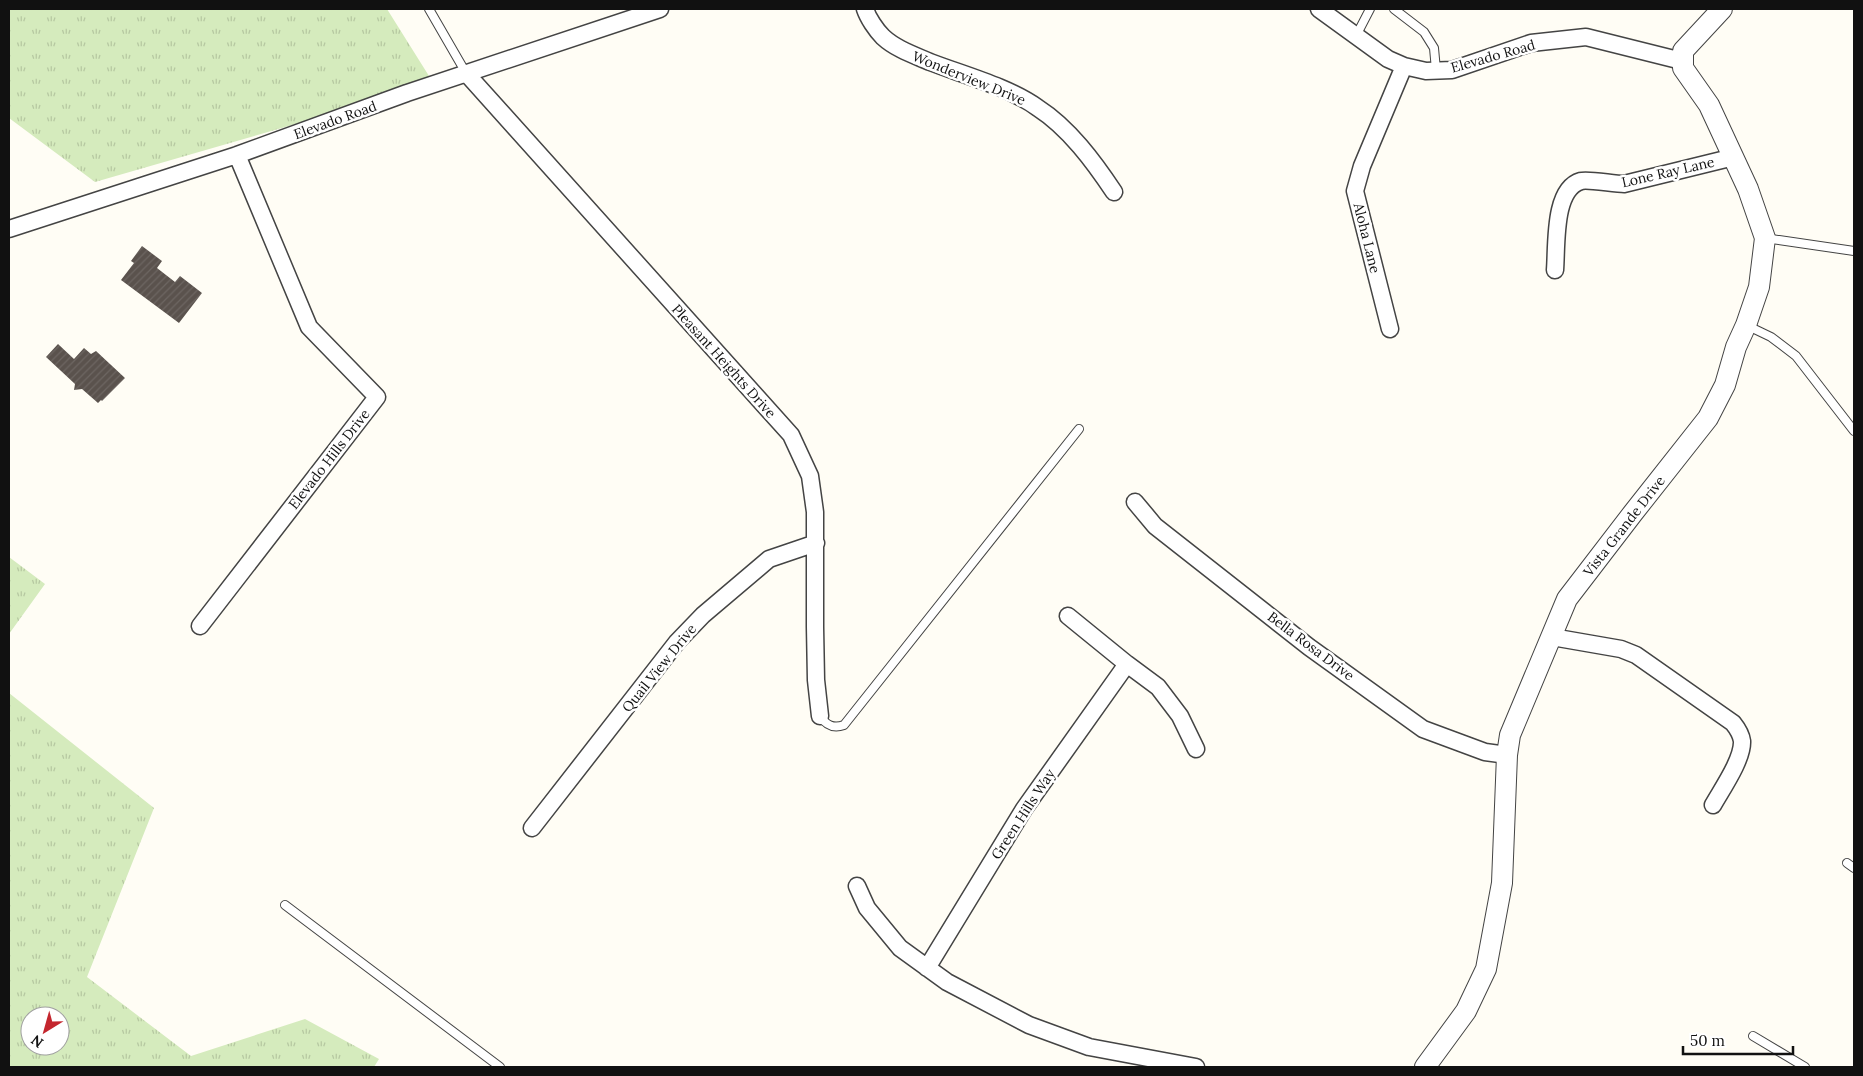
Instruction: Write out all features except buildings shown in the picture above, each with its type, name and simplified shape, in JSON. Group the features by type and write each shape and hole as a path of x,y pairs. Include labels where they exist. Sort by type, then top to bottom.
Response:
{"street":[{"name":"Elevado Road","path":"9,229 237,155 466,73 660,9"},
{"name":"Wonderview Drive","path":"865,9 867,16 883,37 903,51 1012,94 1038,108 1071,137 1097,167 1114,192"},
{"name":"Elevado Road","path":"1319,9 1388,59 1404,66 1426,71 1452,70 1531,43 1586,37 1682,61"},
{"path":"1682,61 1683,51 1722,9"},
{"name":"Vista Grande Drive","path":"1425,1067 1466,1011 1486,969 1502,883 1507,755 1510,735 1567,599 1708,418 1725,385 1736,347 1759,287 1765,238 1748,189 1734,158 1709,105 1683,68 1682,61"},
{"name":"Aloha Lane","path":"1390,329 1355,191 1362,166 1404,66"},
{"name":"Pleasant Heights Drive","path":"466,73 790,436 810,476 816,512 815,645 820,716"},
{"name":"Elevado Hills Drive","path":"200,626 377,397 309,327 237,155"},
{"name":"Lone Ray Lane","path":"1555,270 1560,204 1568,188 1582,180 1624,184 1734,158"},
{"name":"Bella Rosa Drive","path":"1135,502 1155,526 1309,646 1423,729 1485,752 1507,755"},
{"name":"Quail View Drive","path":"532,828 677,642 703,615 769,559 816,543"},
{"path":"1068,616 1158,687 1180,716 1196,749"},
{"path":"1552,637 1621,649 1636,655 1733,723 1740,733 1742,741 1740,751 1732,773 1713,805"},
{"name":"Green Hills Way","path":"927,968 1024,809 1127,664"},
{"path":"857,886 867,908 900,948 947,982 1029,1025 1089,1047 1117,1061 1196,1067"}],"lane":[{"path":"429,9 466,73"},
{"path":"1356,36 1370,9"},
{"path":"1394,9 1424,32 1434,48 1436,70"},
{"path":"1765,238 1854,251"},
{"path":"1746,325 1771,337 1796,356 1854,432"},
{"path":"820,716 826,724 837,728 844,725 1080,429"},
{"path":"1847,863 1854,868"},
{"path":"285,905 500,1067"},
{"path":"1753,1036 1805,1067"}],"green space":[{"path":"9,9 387,9 434,84 95,182 9,118"},
{"path":"9,557 45,584 9,634"},
{"path":"9,693 154,808 87,977 191,1056 305,1019 379,1059 374,1067 9,1067"}]}
